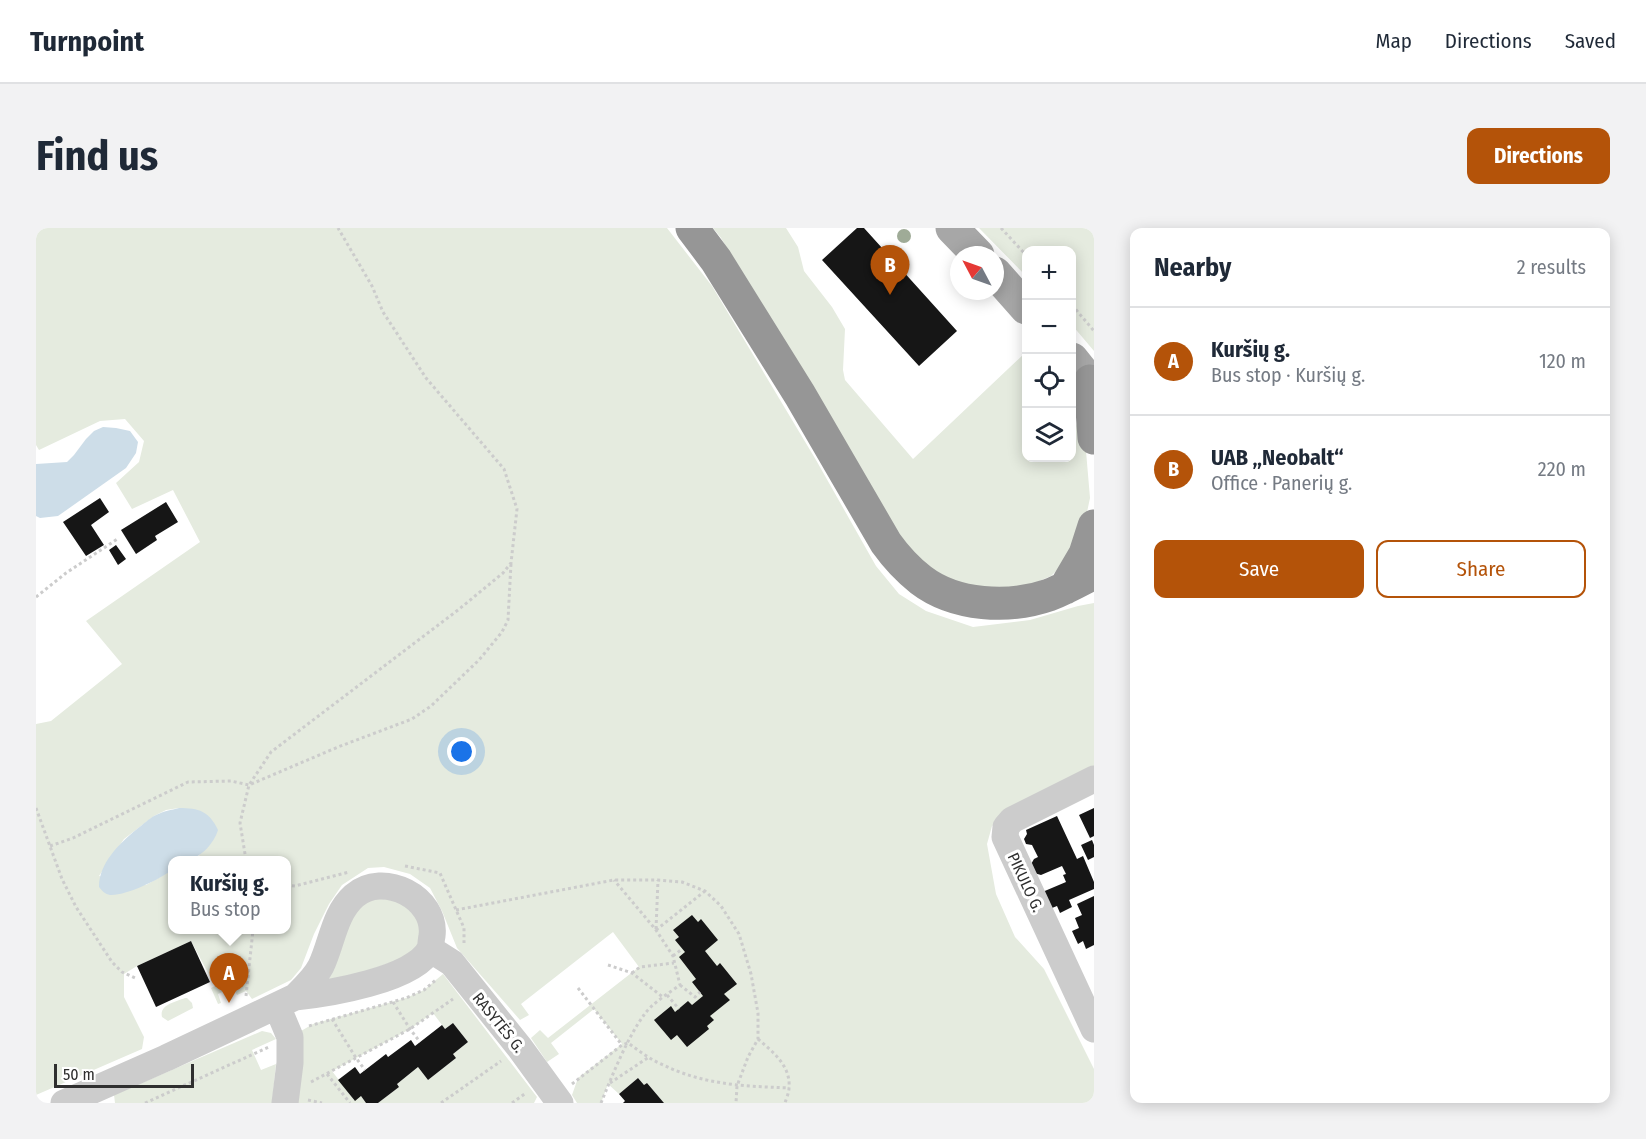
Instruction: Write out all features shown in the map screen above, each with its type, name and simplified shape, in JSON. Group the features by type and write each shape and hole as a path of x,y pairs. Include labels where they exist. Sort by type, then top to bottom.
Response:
{"highway":[{"path":"692,228 716,260 794,385 886,543 910,570 934,588 949,595 988,603 1018,602 1080,589 1094,573"},
{"path":"1085,375 1094,438"},
{"path":"1080,589 1084,554 1094,526"}],"main road":[{"path":"952,228 969,246"},
{"path":"1004,283 1022,303"}],"street":[{"name":"PIKULO G.","path":"1094,778 1012,820 1006,827 1005,837 1094,1029"},
{"path":"64,1103 286,1002 378,981 420,961 441,956 426,910 413,895 383,885 368,888 355,895 344,908 336,923 321,966 310,982 286,1002 285,1022 290,1037 286,1099"},
{"name":"RASYTĖS G.","path":"441,956 471,987 558,1100"}],"path":[{"path":"50,846 73,838 188,782 231,781 249,785 338,747 412,720 431,706 479,660 508,620 517,509 504,469 426,378 383,312 372,286 338,228"},
{"path":"1001,228 1022,251"},
{"path":"1076,311 1094,331"},
{"path":"36,597 66,573 119,538"},
{"path":"245,856 240,823 249,785 271,752 458,610 503,573 511,563"},
{"path":"36,808 62,879 76,907 112,962 122,972 135,978"},
{"path":"145,1103 290,1037 313,1024 393,1002 424,990 443,974 441,956 464,945 464,928 440,873"},
{"path":"456,910 614,880 682,882 705,891 720,906 738,934 751,974 758,1013 758,1039 747,1057 737,1086 736,1103"},
{"path":"614,880 656,930 673,956 680,985 695,997 700,992"},
{"path":"656,930 658,880"},
{"path":"656,930 705,891"},
{"path":"245,1001 253,934"},
{"path":"673,956 682,949"},
{"path":"632,973 640,967 674,963"},
{"path":"608,965 632,973 666,996 679,1009"},
{"path":"601,1103 628,1043 645,1013 680,985"},
{"path":"286,1099 326,1074 410,1029 471,987"},
{"path":"578,988 622,1045"},
{"path":"393,1002 420,1042"},
{"path":"332,1019 365,1070"},
{"path":"758,1039 780,1058 789,1088 785,1103"},
{"path":"628,1043 658,1063 702,1080 737,1086 789,1088"},
{"path":"558,1100 578,1078 622,1045 628,1043"},
{"path":"441,1103 520,1048"},
{"path":"608,1084 649,1057"},
{"path":"326,1074 350,1103"}],"shaded area":[{"path":"36,228 667,228 712,286 876,566 899,594 926,611 973,627 1030,620 1094,603 1094,770 1017,810 992,826 987,844 996,894 1015,937 1044,969 1094,1069 1094,1103 664,1103 647,1083 644,1085 638,1078 619,1094 608,1084 601,1103 577,1103 572,1095 578,1078 622,1044 594,1009 551,1043 559,1054 547,1062 531,1038 540,1030 548,1038 639,967 613,932 521,1004 529,1015 520,1020 457,948 430,888 410,874 384,867 368,868 342,885 329,904 314,934 301,968 291,980 252,999 246,991 237,995 233,987 218,994 221,1003 218,1004 211,988 215,986 191,941 124,974 124,997 144,1037 142,1049 36,1095 36,724 51,721 122,664 86,621 200,542 173,490 132,509 116,483 139,462 144,441 125,419 100,421 39,450 36,445"},
{"path":"713,228 786,228 798,247 804,271 832,307 845,329 843,370 845,380 913,459 1022,356 1022,462 1076,462 1076,423 1086,451 1090,498 1083,531 1071,557 1051,576 1030,585 1000,591 962,588 910,556"},
{"path":"979,228 1094,228 1094,351 1076,330 1076,246 1022,246 1022,272 1004,254 1004,246 997,246"},
{"path":"103,427 130,431 138,442 136,453 126,468 58,516 40,518 36,516 36,464 67,462 94,431"},
{"path":"179,808 203,812 218,830 206,849 197,856 168,856 168,872 151,882 117,895 110,895 102,891 99,887 102,870 111,855 130,835 162,812"},
{"path":"378,895 397,896 419,921 420,940 415,954 327,985 350,918 359,904"},
{"path":"443,974 537,1097 534,1103 378,1103 399,1087 397,1084 418,1067 428,1080 456,1058 453,1054 468,1042 453,1023 445,1029 433,1013 410,1029 332,1071 354,1100 361,1096 366,1103 297,1103 301,1031 313,1024 406,998 424,990"},
{"path":"185,998 192,1003 193,1008 168,1021 162,1017 165,1007"},
{"path":"262,1031 271,1033 276,1039 252,1050 261,1070 276,1064 272,1103 115,1103 114,1095"}],"building":[{"path":"857,228 864,228 957,331 919,366 822,260"},
{"path":"100,498 109,512 91,525 104,545 86,556 63,522"},
{"path":"166,502 178,522 155,536 157,540 136,554 121,530"},
{"path":"116,545 126,559 118,565 109,550"},
{"path":"1094,808 1094,836 1090,838 1079,815"},
{"path":"1057,816 1077,859 1083,856 1094,882 1094,889 1069,900 1072,907 1060,913 1057,906 1047,910 1040,893 1066,882 1063,875 1066,874 1062,866 1041,875 1034,873 1030,866 1038,857 1032,845 1026,844 1024,839 1027,834 1026,830"},
{"path":"1092,840 1094,857 1088,860 1081,845"},
{"path":"1094,896 1094,945 1086,949 1083,941 1078,944 1072,931 1079,928 1075,918 1082,915 1077,904"},
{"path":"692,915 698,922 701,919 718,940 705,951 717,966 720,963 737,984 724,994 730,1000 710,1016 714,1020 707,1026 709,1029 687,1047 677,1035 671,1040 654,1020 671,1006 675,1012 688,1001 692,1005 703,996 692,982 696,979 679,957 685,952 675,940 679,937 673,930"},
{"path":"191,941 210,982 156,1007 137,966"},
{"path":"453,1023 468,1042 453,1054 456,1058 428,1080 418,1067 397,1084 399,1087 378,1103 366,1103 361,1096 355,1101 338,1080 355,1067 360,1074 386,1054 388,1057 411,1040 415,1046 442,1025 445,1029"},
{"path":"638,1078 644,1085 647,1083 664,1103 623,1103 625,1101 619,1094"}],"place":[{"name":"UAB „Neobalt“","path":"890,295"},
{"name":"Kuršių g.","path":"229,1003"}]}
